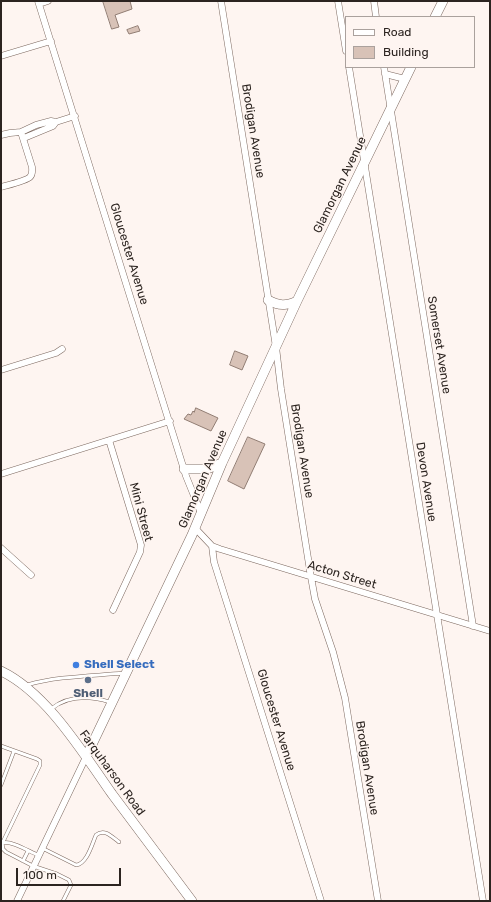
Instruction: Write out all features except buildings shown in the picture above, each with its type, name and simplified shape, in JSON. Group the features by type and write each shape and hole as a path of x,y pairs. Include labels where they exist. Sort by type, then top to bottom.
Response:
{"street":[{"path":"39,2 48,1"},
{"name":"Brodigan Avenue","path":"221,1 311,577 345,698 378,901"},
{"path":"338,1 345,45"},
{"path":"374,1 376,16"},
{"path":"436,16 443,1"},
{"name":"Gloucester Avenue","path":"39,2 184,469 201,513"},
{"path":"1,56 51,41"},
{"name":"Devon Avenue","path":"349,68 482,901"},
{"name":"Somerset Avenue","path":"384,68 473,626"},
{"name":"Glamorgan Avenue","path":"17,901 195,528 222,463 297,301 410,68"},
{"path":"385,74 405,79"},
{"path":"1,135 10,133 23,135 36,125 53,126 56,122 75,116"},
{"path":"1,187 27,179 30,176 32,167 23,135"},
{"path":"268,300 280,305 290,304 297,301"},
{"path":"1,370 56,353 62,349"},
{"path":"1,474 170,420"},
{"name":"Mini Street","path":"109,440 141,545 140,552 113,610"},
{"path":"184,469 206,469 222,463"},
{"name":"Acton Street","path":"195,528 212,546 490,631"},
{"name":"Gloucester Avenue","path":"212,546 214,562 321,901"},
{"path":"1,548 31,575"},
{"name":"Farquharson Road","path":"1,672 25,686 49,710 86,757 192,901"}],"lane":[{"path":"25,686 63,678 126,673"},
{"path":"49,710 60,703 75,698 99,698 112,703"},
{"path":"1,746 40,761 40,765 1,844"},
{"path":"1,785 14,751"},
{"path":"42,848 76,865 84,861 96,835 99,833 107,833 119,842"},
{"path":"1,844 6,842 11,843 39,856"},
{"path":"1,844 6,852 34,866 57,874 71,882 63,901"},
{"path":"23,861 28,851"}],"place":[{"name":"Shell Select","path":"76,665"},
{"name":"Shell","path":"88,680"}]}
